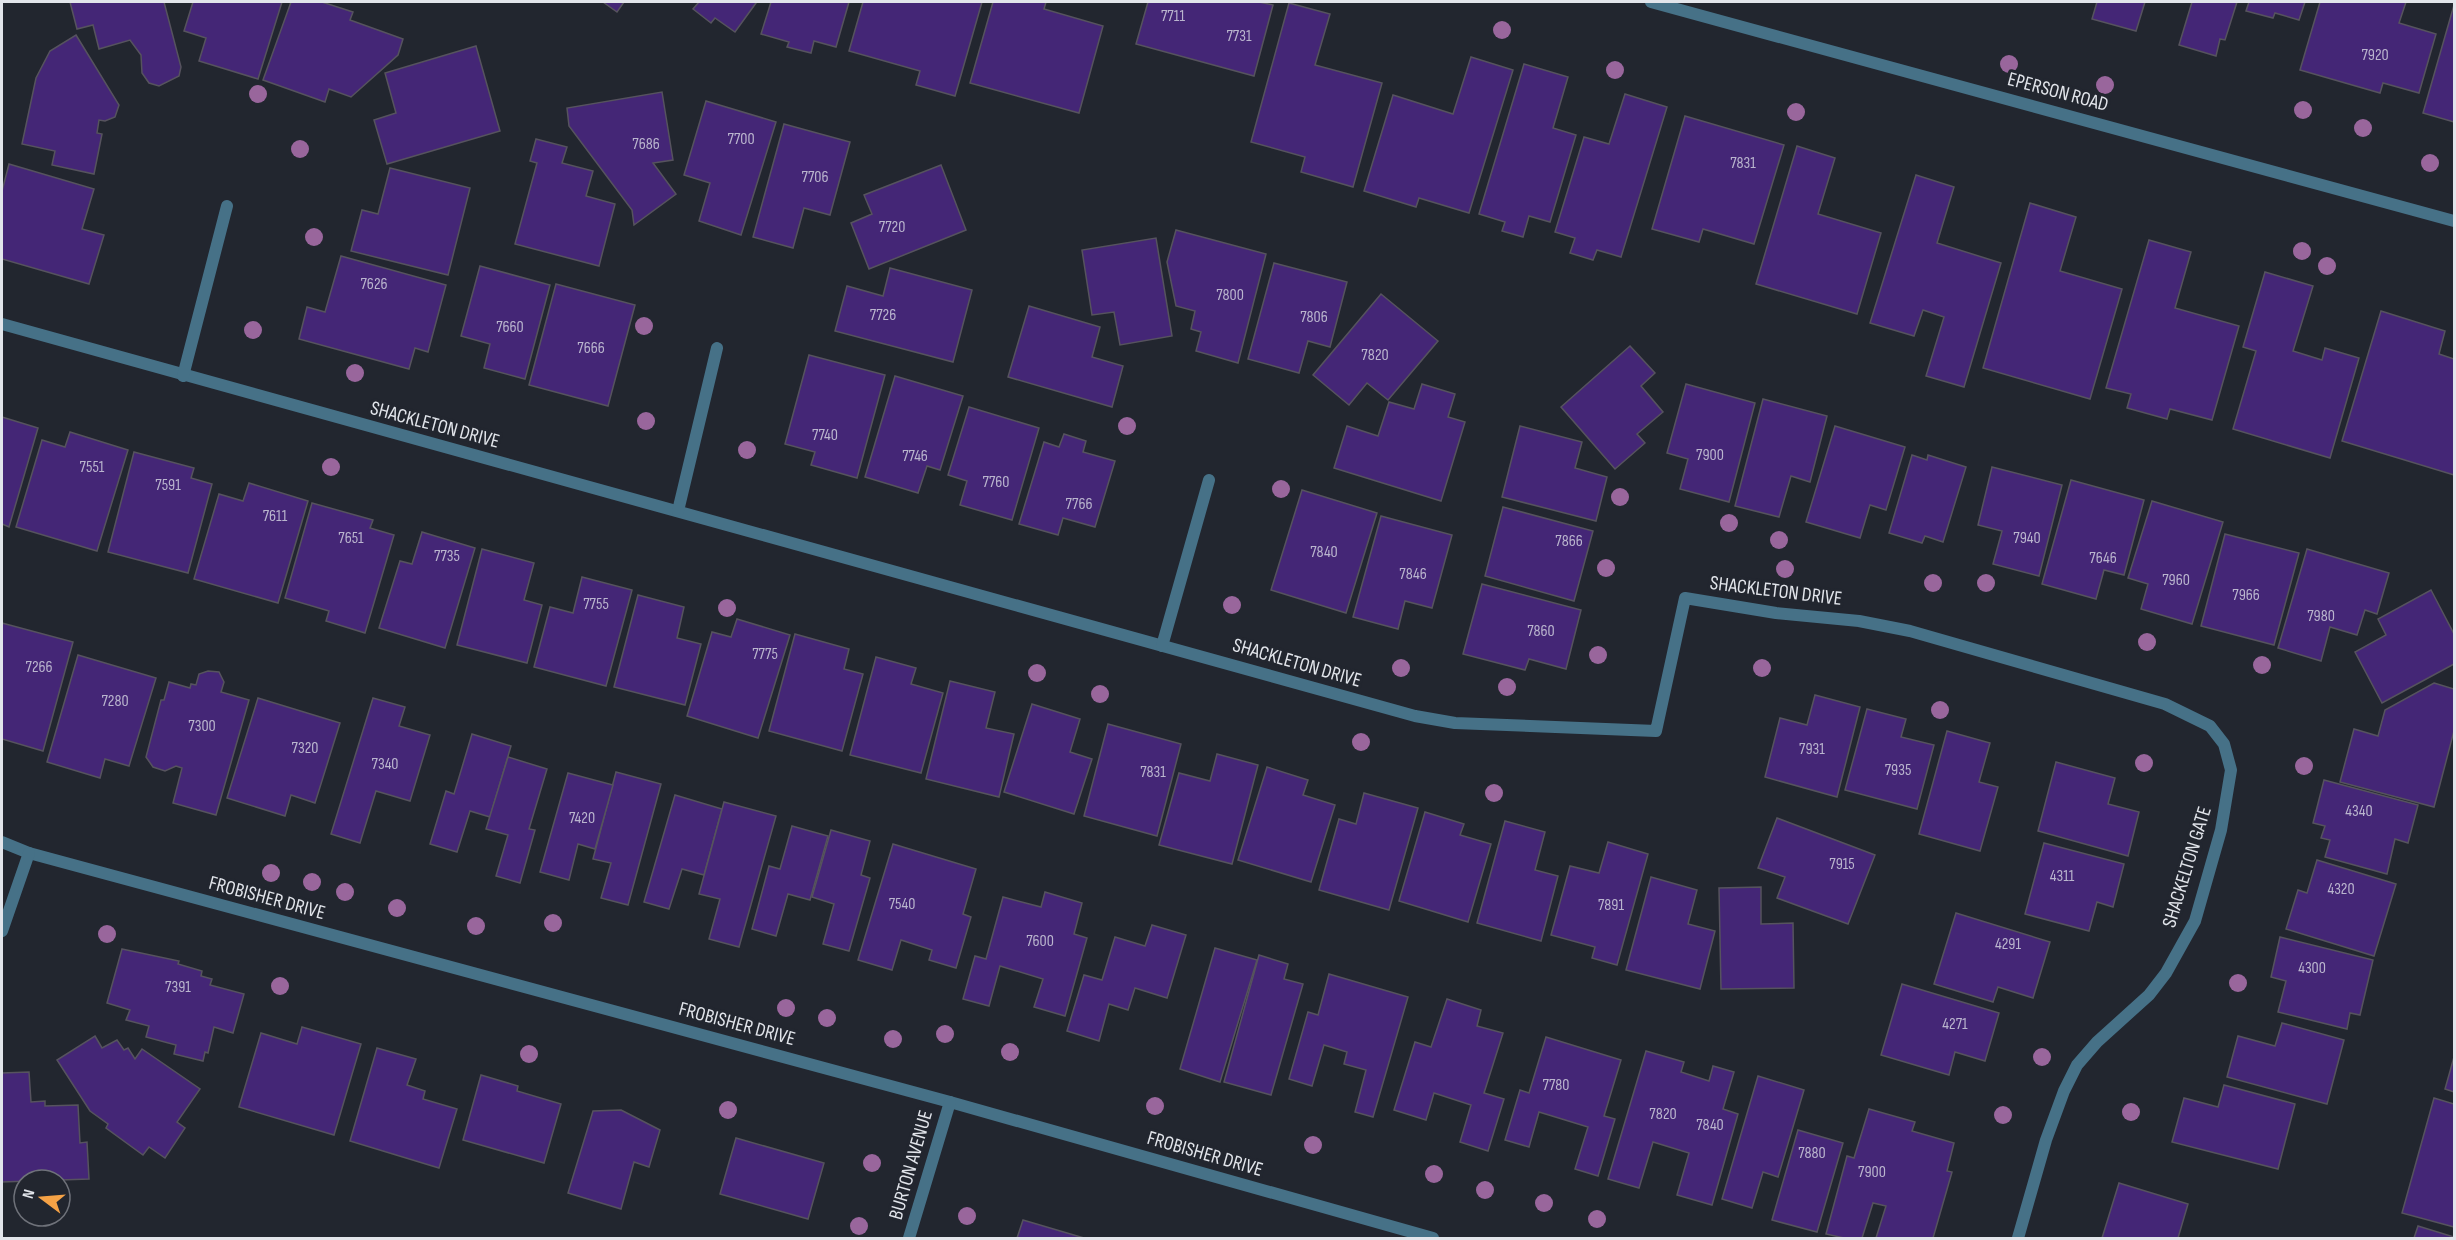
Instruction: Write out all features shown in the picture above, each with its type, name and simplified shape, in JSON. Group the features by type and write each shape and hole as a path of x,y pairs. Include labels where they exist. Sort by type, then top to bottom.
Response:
{"street":[{"name":"EPERSON ROAD","path":"1651,2 2454,221"},
{"path":"183,376 227,207"},
{"name":"SHACKLETON DRIVE","path":"2,324 1415,716 1455,723 1656,730 1685,598 1776,613 1859,621 1960,644 2166,704 2210,726 2224,744"},
{"path":"678,511 717,348"},
{"path":"1162,646 1209,480"},
{"name":"SHACKELTON GATE","path":"2018,1239 2046,1140 2064,1091 2077,1065 2097,1042 2149,995 2166,973 2195,921 2227,800 2231,770 2224,744"},
{"name":"FROBISHER DRIVE","path":"2,842 29,853 950,1102 1433,1239"},
{"path":"2,931 29,853"},
{"name":"BURTON AVENUE","path":"909,1239 950,1102"}],"building":[{"path":"70,2 164,2 181,67 179,76 159,86 149,83 142,73 141,55 130,40 99,49 93,25 77,29"},
{"path":"193,2 282,2 258,79 199,61 206,38 184,31"},
{"path":"291,2 322,2 353,12 350,20 403,39 398,55 351,97 329,89 325,102 263,80"},
{"path":"603,2 624,2 617,12"},
{"path":"699,2 756,3 735,32 715,18 711,23 693,9"},
{"path":"771,2 849,2 836,47 814,41 811,53 787,47 789,42 761,34"},
{"path":"863,2 982,2 955,96 916,85 920,71 849,51"},
{"path":"993,2 1046,2 1044,9 1103,26 1079,113 970,83"},
{"path":"1148,2 1259,2 1273,5 1254,76 1136,44"},
{"path":"2097,2 2145,2 2136,31 2092,19"},
{"path":"2192,2 2237,2 2225,40 2220,39 2216,56 2179,45"},
{"path":"2249,2 2305,2 2299,20 2275,13 2273,18 2246,11"},
{"path":"2320,2 2406,2 2399,23 2436,34 2419,93 2383,83 2380,93 2300,70"},
{"path":"1289,3 1330,14 1315,65 1382,83 1353,187 1301,172 1305,157 1251,142"},
{"path":"2454,5 2454,122 2423,113"},
{"path":"76,35 119,105 115,117 105,121 99,120 97,133 102,134 94,174 52,165 55,151 22,144 36,78 50,51"},
{"path":"476,46 500,131 387,164 374,120 396,113 385,73"},
{"path":"1471,57 1513,70 1469,213 1419,198 1416,207 1364,191 1393,95 1453,114"},
{"path":"1524,64 1568,77 1553,128 1576,135 1550,222 1529,216 1523,237 1502,231 1505,222 1479,214"},
{"path":"662,92 673,160 653,163 676,194 634,225 632,210 569,126 567,108"},
{"path":"1625,94 1667,107 1621,257 1597,250 1593,260 1570,253 1575,238 1555,232 1584,137 1609,144"},
{"path":"706,101 776,122 741,235 699,221 710,183 684,175"},
{"path":"1685,116 1784,145 1754,244 1703,229 1699,242 1652,229"},
{"path":"784,124 850,142 830,215 804,208 793,248 753,237"},
{"path":"536,139 567,147 562,163 593,171 586,196 615,204 599,266 515,244 537,163 530,161"},
{"path":"1797,146 1835,158 1818,214 1881,233 1857,314 1756,284"},
{"path":"9,164 94,189 82,229 104,235 89,284 2,259 2,191"},
{"path":"941,165 966,230 869,269 851,223 872,214 864,195"},
{"path":"390,168 470,188 448,275 351,251 362,210 378,214"},
{"path":"1916,175 1954,187 1937,243 2001,263 1964,387 1926,376 1944,317 1923,310 1914,336 1870,323"},
{"path":"2030,203 2076,217 2060,271 2122,289 2090,399 1983,368"},
{"path":"1176,230 1266,254 1238,363 1196,351 1201,332 1191,329 1195,311 1176,306 1167,262"},
{"path":"1156,238 1172,336 1120,345 1114,312 1092,315 1082,250"},
{"path":"2149,240 2191,252 2175,308 2239,326 2212,420 2170,409 2167,419 2127,408 2131,394 2106,388"},
{"path":"341,256 446,285 428,352 415,348 409,369 299,339 307,307 325,312"},
{"path":"1274,263 1347,282 1330,347 1308,341 1299,373 1248,359"},
{"path":"480,266 550,285 525,379 484,368 490,344 461,336"},
{"path":"890,268 972,290 953,362 835,331 847,286 883,296"},
{"path":"2265,272 2313,286 2293,351 2322,360 2325,348 2359,358 2330,458 2233,429 2256,351 2243,347"},
{"path":"556,284 635,305 608,406 529,385"},
{"path":"1381,294 1438,341 1388,400 1367,383 1349,405 1313,375"},
{"path":"1029,306 1100,327 1092,357 1123,366 1112,407 1008,377"},
{"path":"2381,311 2445,331 2439,354 2454,359 2454,475 2342,441"},
{"path":"1630,346 1655,373 1641,386 1663,412 1637,434 1645,443 1615,469 1561,407"},
{"path":"809,355 885,375 857,478 811,465 815,452 785,444"},
{"path":"895,376 963,396 940,470 927,466 918,493 865,477"},
{"path":"1422,384 1455,394 1448,417 1465,422 1441,501 1334,468 1347,426 1378,436 1389,402 1414,409"},
{"path":"1686,384 1755,403 1729,502 1680,489 1688,459 1667,453"},
{"path":"1763,399 1827,416 1810,482 1791,476 1779,517 1735,506"},
{"path":"969,407 1039,428 1012,520 960,505 967,481 948,475"},
{"path":"2,417 38,428 9,527 2,524"},
{"path":"1520,426 1582,442 1575,468 1607,477 1596,521 1502,497"},
{"path":"1835,426 1905,447 1886,510 1870,505 1860,538 1806,522"},
{"path":"70,432 128,450 97,551 16,527 42,440 65,447"},
{"path":"1064,434 1086,441 1083,452 1115,461 1095,527 1063,518 1058,535 1019,524 1044,442 1059,447"},
{"path":"134,452 194,468 191,478 212,484 188,573 108,552"},
{"path":"1912,455 1927,460 1928,455 1966,467 1943,542 1925,536 1922,543 1889,533"},
{"path":"1992,467 2062,485 2039,576 1993,564 2002,531 1978,525"},
{"path":"2071,480 2144,500 2124,575 2104,570 2096,599 2042,584"},
{"path":"249,483 308,501 278,603 194,579 219,494 243,501"},
{"path":"1302,490 1377,513 1346,613 1271,590"},
{"path":"2152,501 2223,522 2192,624 2141,609 2148,584 2128,578"},
{"path":"312,503 373,520 370,528 394,535 365,633 326,621 329,611 285,598"},
{"path":"1503,507 1593,531 1574,601 1485,576"},
{"path":"1381,516 1452,535 1432,608 1405,601 1398,629 1353,617"},
{"path":"422,532 475,548 445,648 379,628 400,561 412,564"},
{"path":"2225,534 2299,553 2274,645 2201,626"},
{"path":"482,549 534,563 524,600 542,605 527,663 457,645"},
{"path":"2307,549 2389,573 2377,614 2365,610 2357,635 2330,627 2321,661 2278,648"},
{"path":"582,577 632,590 606,686 534,667 550,607 573,613"},
{"path":"1482,584 1581,610 1566,669 1529,659 1525,670 1463,654"},
{"path":"2431,590 2454,634 2454,664 2382,703 2355,652 2386,635 2378,619"},
{"path":"638,595 684,607 677,638 701,644 685,705 614,687"},
{"path":"737,619 790,635 758,738 687,716 712,632 731,637"},
{"path":"2,623 73,642 43,751 2,739"},
{"path":"795,634 849,649 844,669 863,674 842,751 769,731"},
{"path":"78,655 156,678 129,766 105,759 100,778 47,762"},
{"path":"876,657 916,668 911,684 943,693 921,773 850,755"},
{"path":"208,671 219,672 224,682 221,692 249,700 216,815 173,803 182,768 176,766 165,771 153,767 146,757 161,700 164,700 169,682 190,688 191,684 196,685 199,674"},
{"path":"950,681 995,692 986,728 1014,734 999,797 926,779"},
{"path":"2434,683 2454,689 2454,731 2434,807 2340,782 2354,729 2378,736 2385,710"},
{"path":"1815,695 1860,707 1837,797 1765,777 1780,718 1807,725"},
{"path":"258,698 340,723 315,803 291,795 285,816 227,798"},
{"path":"373,698 405,707 399,726 430,735 410,801 376,791 360,843 331,834"},
{"path":"1032,704 1080,719 1070,752 1092,759 1074,814 1004,792"},
{"path":"1867,709 1906,719 1901,737 1934,745 1917,809 1845,790"},
{"path":"1108,724 1181,744 1157,836 1084,816"},
{"path":"1947,731 1990,743 1979,782 1998,787 1980,851 1919,834"},
{"path":"472,734 511,746 490,817 470,811 457,852 430,844 446,791 454,794"},
{"path":"1217,754 1258,765 1232,864 1159,845 1179,773 1210,781"},
{"path":"508,757 547,769 529,829 535,830 520,883 496,876 508,835 486,829"},
{"path":"2056,762 2115,778 2108,804 2139,812 2128,856 2038,831"},
{"path":"1267,767 1308,780 1303,795 1335,805 1311,882 1238,860"},
{"path":"616,772 661,784 628,905 601,898 611,863 593,859"},
{"path":"568,773 613,785 595,849 578,844 569,880 540,872"},
{"path":"2324,780 2418,805 2408,843 2395,839 2387,874 2325,857 2330,840 2321,838 2325,826 2313,823"},
{"path":"1364,793 1418,808 1389,910 1319,890 1339,819 1356,824"},
{"path":"675,795 722,809 704,875 682,869 669,909 644,902"},
{"path":"724,802 776,816 739,947 709,939 720,899 699,894"},
{"path":"1425,812 1464,824 1460,835 1491,844 1468,922 1399,901"},
{"path":"1777,818 1875,855 1848,924 1777,898 1785,877 1758,868"},
{"path":"1505,821 1545,832 1535,870 1558,876 1541,941 1477,923"},
{"path":"792,826 828,836 810,900 788,894 776,936 752,929 769,866 780,869"},
{"path":"831,830 870,841 861,875 870,878 849,951 823,944 834,904 812,897"},
{"path":"1608,842 1648,854 1617,965 1592,958 1595,947 1551,935 1570,866 1599,873"},
{"path":"2044,843 2124,864 2113,907 2097,902 2089,931 2025,914"},
{"path":"893,844 976,869 963,914 971,917 956,968 929,960 932,950 901,940 892,970 858,960"},
{"path":"2317,860 2396,884 2374,956 2286,929 2298,890 2307,893"},
{"path":"1651,877 1697,890 1688,924 1715,931 1700,989 1626,970"},
{"path":"1761,887 1761,924 1793,923 1794,988 1721,989 1719,888"},
{"path":"1045,892 1082,903 1074,934 1087,938 1065,1016 1034,1007 1043,979 1000,966 989,1006 963,999 975,956 986,959 1003,897 1041,907"},
{"path":"1956,913 2050,942 2033,998 1998,987 1993,1002 1934,984"},
{"path":"1152,925 1186,935 1167,998 1135,988 1128,1010 1109,1004 1099,1041 1067,1031 1084,975 1102,980 1115,937 1145,946"},
{"path":"2280,937 2373,960 2360,1015 2350,1013 2347,1029 2278,1012 2286,981 2271,977"},
{"path":"1215,948 1257,960 1220,1082 1180,1069"},
{"path":"122,949 179,961 178,964 202,971 201,976 212,979 210,985 244,994 233,1033 214,1027 208,1053 205,1052 203,1061 174,1054 176,1045 146,1037 149,1026 126,1020 130,1010 107,1003"},
{"path":"1259,955 1288,964 1284,979 1303,984 1271,1095 1224,1082"},
{"path":"1329,974 1408,997 1373,1117 1355,1112 1366,1070 1344,1064 1347,1052 1324,1045 1312,1086 1289,1079 1308,1012 1318,1015"},
{"path":"1902,984 1999,1013 1985,1061 1955,1052 1949,1075 1881,1055"},
{"path":"1447,999 1481,1010 1477,1026 1503,1033 1484,1093 1504,1099 1488,1151 1460,1142 1471,1105 1434,1093 1426,1120 1394,1110 1415,1042 1431,1047"},
{"path":"2282,1023 2344,1040 2327,1104 2227,1077 2238,1036 2275,1046"},
{"path":"302,1027 361,1044 334,1135 239,1107 261,1033 297,1044"},
{"path":"95,1036 102,1048 117,1040 124,1050 128,1048 135,1059 142,1049 200,1089 177,1122 185,1128 165,1158 149,1147 143,1155 106,1128 108,1124 90,1111 57,1060"},
{"path":"1546,1037 1621,1060 1604,1116 1615,1119 1598,1176 1575,1169 1588,1127 1539,1112 1529,1147 1505,1140 1520,1090 1529,1093"},
{"path":"377,1048 416,1059 407,1085 425,1091 423,1099 457,1109 439,1168 350,1141"},
{"path":"1646,1051 1684,1062 1681,1072 1709,1081 1713,1066 1734,1072 1723,1109 1738,1114 1712,1205 1677,1195 1689,1153 1653,1142 1639,1188 1608,1179"},
{"path":"2454,1057 2454,1092 2445,1089"},
{"path":"29,1072 31,1102 45,1101 45,1106 78,1105 80,1143 87,1142 89,1179 72,1180 72,1168 12,1168 12,1182 2,1182 2,1073"},
{"path":"481,1075 518,1086 517,1091 561,1104 544,1163 463,1140"},
{"path":"1758,1076 1804,1090 1778,1177 1763,1172 1752,1208 1722,1199"},
{"path":"2224,1085 2295,1104 2278,1169 2172,1142 2184,1098 2218,1107"},
{"path":"2434,1098 2454,1104 2454,1227 2402,1213"},
{"path":"1869,1109 1915,1122 1912,1131 1954,1143 1947,1171 1952,1172 1933,1238 1876,1238 1886,1206 1873,1203 1862,1238 1844,1238 1826,1234 1847,1156 1854,1158"},
{"path":"621,1110 660,1130 649,1167 634,1162 621,1209 568,1193 593,1111"},
{"path":"1798,1130 1843,1143 1817,1232 1772,1220"},
{"path":"736,1138 824,1163 808,1219 720,1194"},
{"path":"2119,1183 2188,1204 2178,1238 2102,1238"},
{"path":"1023,1220 1084,1238 1017,1238"},
{"path":"2418,1226 2454,1237 2454,1238 2414,1238"}]}
